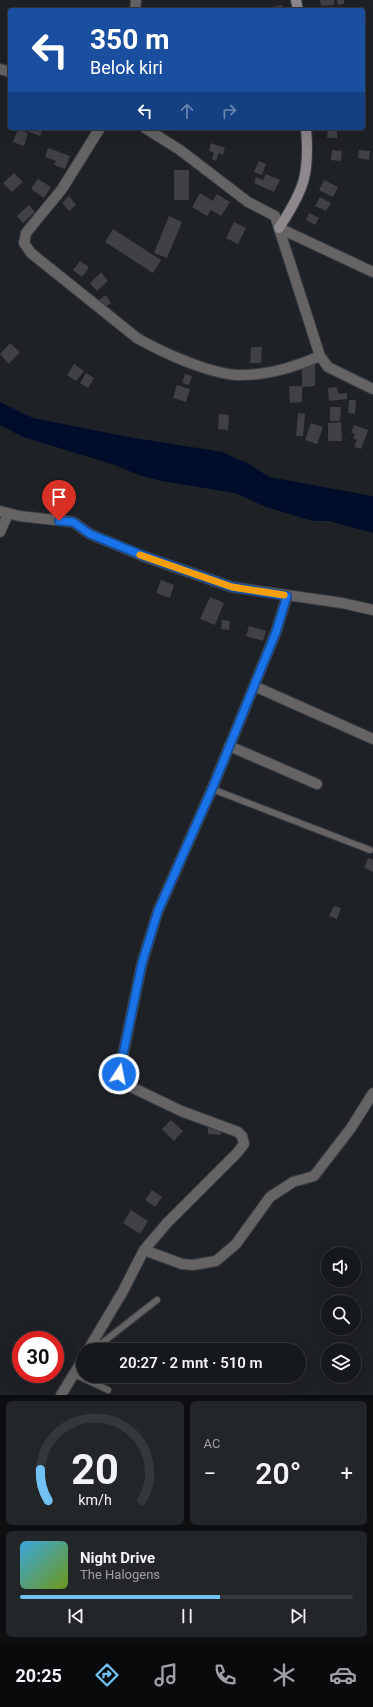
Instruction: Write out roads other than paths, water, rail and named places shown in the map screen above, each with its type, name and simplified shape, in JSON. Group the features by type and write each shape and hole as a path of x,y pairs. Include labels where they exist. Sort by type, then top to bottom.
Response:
{"street":[{"path":"99,130 62,189 26,233 24,243 31,253 137,338 150,346 199,365 237,375 252,374 297,365 320,356"},
{"path":"148,130 180,150 248,202 275,216 320,356 328,367 373,389"},
{"path":"279,228 299,195 304,181 309,154 306,130"},
{"path":"279,228 373,272"},
{"path":"0,532 4,513 73,522 90,534 144,556 232,587 342,603 373,610"},
{"path":"92,1343 123,1291 144,1250 167,1223 237,1153 244,1144 242,1136 238,1132 158,1101 123,1083 119,1074 142,963 156,918 212,789 276,632 287,596"},
{"path":"254,686 373,739"},
{"path":"229,746 317,784"},
{"path":"144,1250 182,1264 193,1265 216,1261 236,1244 270,1197 293,1182 314,1176 371,1100"},
{"path":"61,1395 76,1371"}],"lane":[{"path":"212,789 370,850"},
{"path":"102,1343 157,1300"},
{"path":"74,1374 108,1390"}],"water":[{"path":"0,402 33,418 128,437 222,452 249,464 269,477 372,496 373,533 329,521 313,521 266,507 235,493 161,481 139,475 112,464 23,437 0,425"}]}
